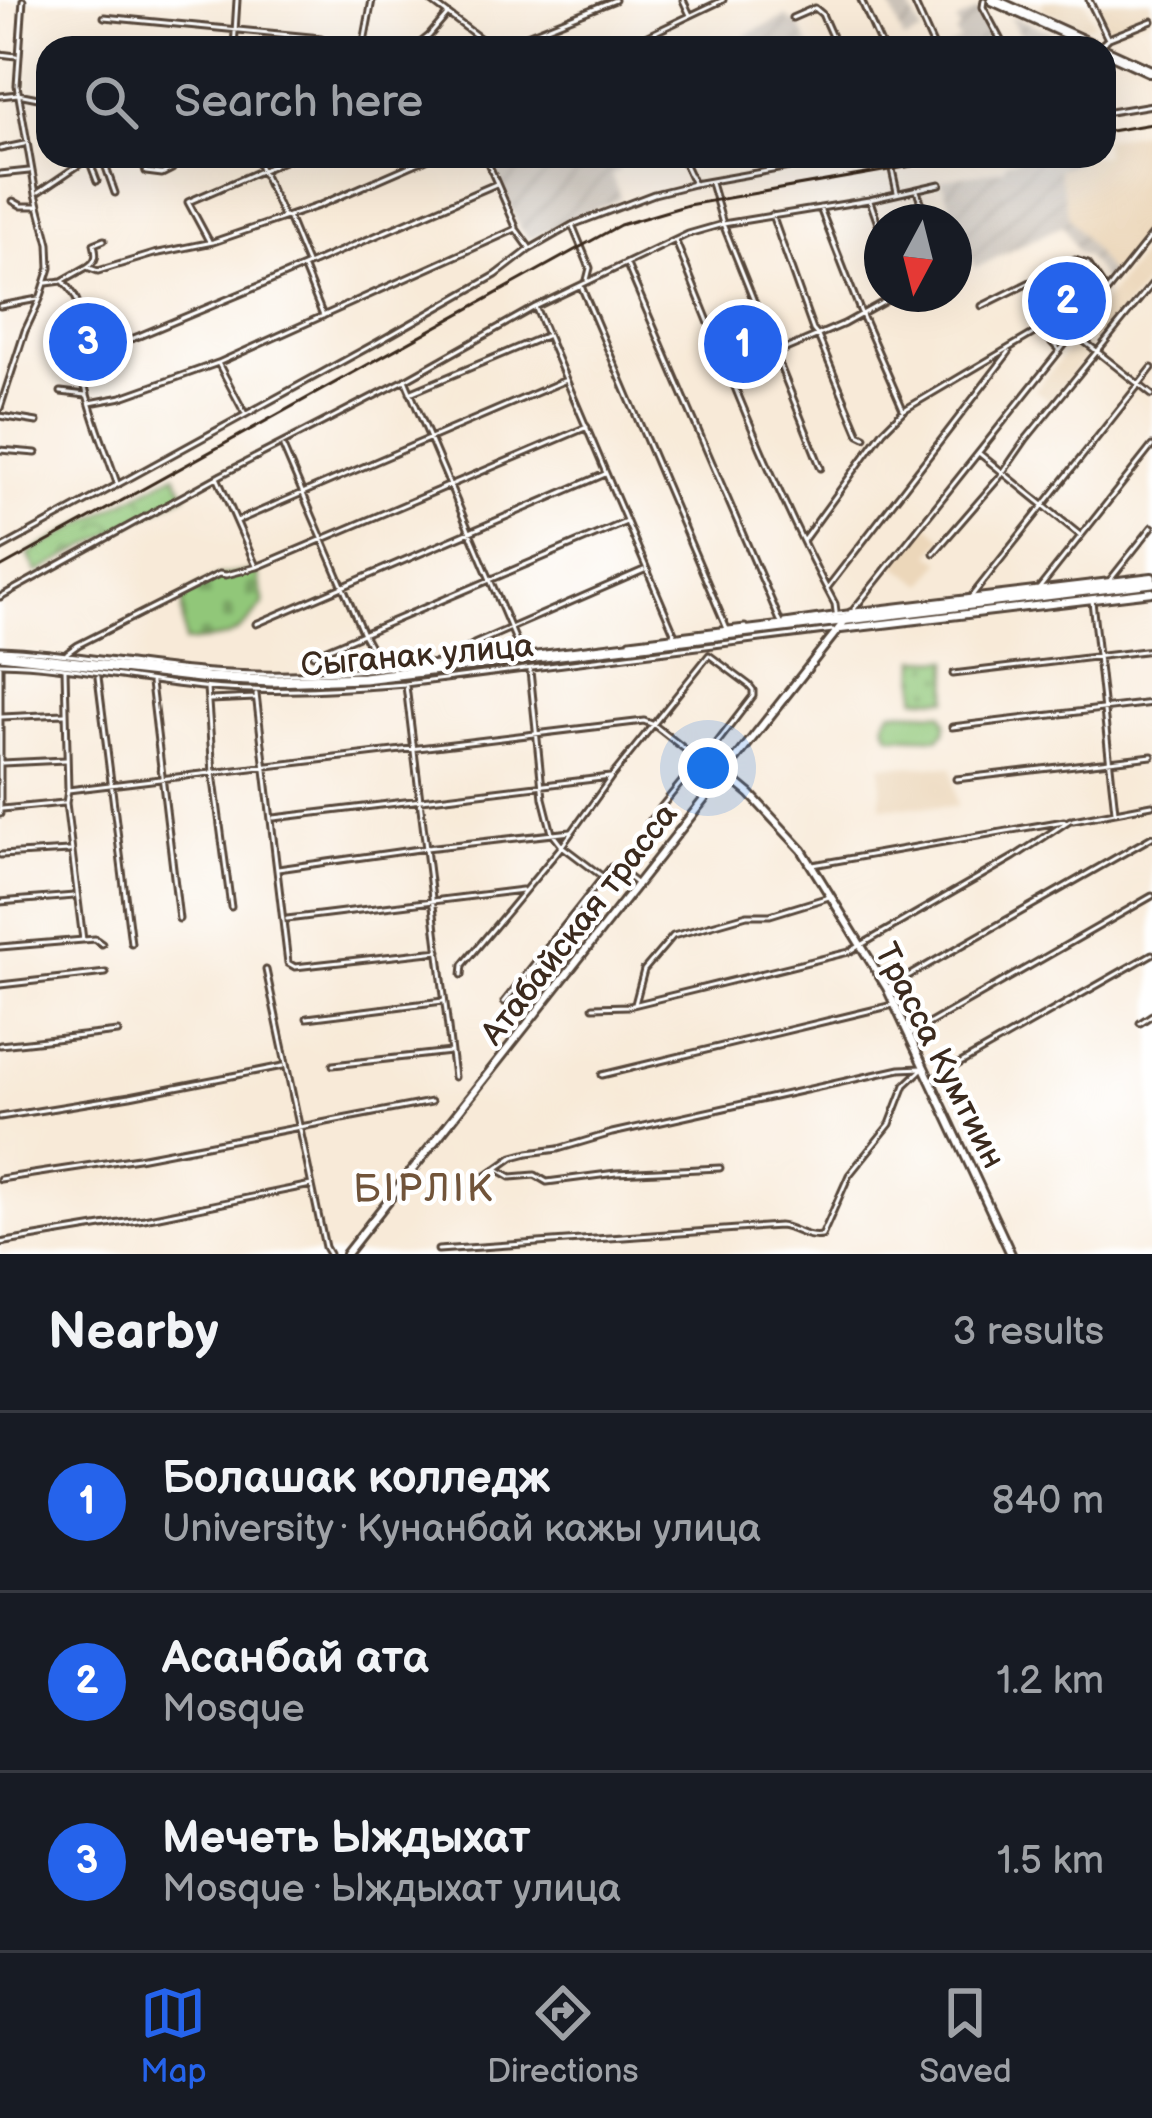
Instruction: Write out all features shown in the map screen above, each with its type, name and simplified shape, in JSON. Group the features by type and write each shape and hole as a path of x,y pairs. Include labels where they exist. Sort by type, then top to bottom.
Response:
{"main road":[{"path":"988,0 1079,36"},
{"path":"1116,52 1152,72"},
{"path":"842,620 1109,582 1152,584"},
{"path":"0,657 208,678 331,680 1152,584"},
{"path":"842,620 1091,599 1152,584"},
{"name":"Атабайская трасса","path":"346,1254 842,620"},
{"name":"Трасса Кумтиин","path":"726,774 802,850 887,988 1011,1254"}],"street":[{"path":"0,407 9,368 50,268 18,94 23,0"},
{"path":"234,36 237,0"},
{"path":"365,36 372,0"},
{"path":"429,0 478,36"},
{"path":"525,36 615,0"},
{"path":"683,0 691,16"},
{"path":"649,36 723,0"},
{"path":"861,0 877,36"},
{"path":"913,0 929,36"},
{"path":"988,0 983,7 999,36"},
{"path":"1089,0 1101,36"},
{"path":"792,18 815,8 832,36"},
{"path":"429,36 448,14"},
{"path":"104,16 304,36"},
{"path":"1116,40 1152,21"},
{"path":"0,54 18,56"},
{"path":"0,96 36,98"},
{"path":"1116,111 1152,105"},
{"path":"0,148 26,144"},
{"path":"36,194 69,168"},
{"path":"93,168 97,181"},
{"path":"107,168 116,193"},
{"path":"145,168 162,174 172,170"},
{"path":"209,243 188,202 267,168"},
{"path":"86,267 98,271 209,243 404,168"},
{"path":"490,168 516,229 530,249"},
{"path":"687,168 694,184"},
{"path":"0,549 480,284 572,225 654,194 781,168"},
{"path":"892,168 897,194"},
{"path":"262,170 286,217 324,317"},
{"path":"0,174 31,171"},
{"path":"711,181 722,224 821,468"},
{"path":"81,351 115,345 496,184"},
{"path":"0,597 535,307 675,240 722,224 940,184"},
{"path":"916,189 922,204"},
{"path":"869,200 870,204"},
{"path":"13,201 39,206"},
{"path":"820,208 904,410"},
{"path":"772,215 800,296 859,434 865,437"},
{"path":"572,225 590,268 587,280"},
{"path":"90,403 122,397 218,363 516,229"},
{"path":"66,803 0,811 0,657 66,655 225,673 326,674 842,620 1152,235"},
{"path":"46,283 62,281 94,262 94,244 104,240"},
{"path":"675,240 781,495 842,620"},
{"path":"982,306 1075,260 1088,264 1107,291"},
{"path":"626,263 781,623"},
{"path":"62,281 81,310 83,381 117,485"},
{"path":"580,284 727,629"},
{"path":"934,554 1152,284"},
{"path":"0,306 40,299"},
{"path":"535,307 675,635"},
{"path":"729,373 867,312"},
{"path":"803,541 904,410 1041,331 1059,351"},
{"path":"1073,332 1152,395"},
{"path":"410,393 547,335"},
{"path":"827,589 1012,347"},
{"path":"218,363 245,414"},
{"path":"969,599 1152,368"},
{"path":"405,380 522,655"},
{"path":"237,521 566,380"},
{"path":"61,392 88,395"},
{"path":"0,416 37,422"},
{"path":"66,655 219,574 257,567 587,428"},
{"path":"282,445 363,634 383,669"},
{"path":"1037,591 1152,446"},
{"path":"0,450 36,453"},
{"path":"979,452 1081,536"},
{"path":"256,624 605,474"},
{"path":"217,478 257,567"},
{"path":"313,655 626,521"},
{"path":"1109,582 1152,527"},
{"path":"461,661 466,648 646,569"},
{"path":"1091,599 1115,811"},
{"name":"Сыганак улица","path":"0,657 256,694 530,669 842,620"},
{"path":"953,674 1152,650"},
{"path":"462,975 463,965 709,655 753,690 753,696 648,823"},
{"path":"65,669 66,803 83,940"},
{"path":"530,669 552,833 603,877"},
{"path":"98,674 131,943"},
{"path":"151,682 179,920"},
{"path":"405,684 454,1077"},
{"path":"207,688 231,907"},
{"path":"208,700 256,694 288,963 292,967 439,951"},
{"path":"952,727 1152,703"},
{"path":"0,717 66,714"},
{"path":"68,790 644,721 726,774"},
{"path":"956,778 1152,756"},
{"path":"1,763 67,760"},
{"path":"272,818 612,776"},
{"path":"812,866 1152,805"},
{"path":"593,1007 635,1004 849,952 1070,820"},
{"path":"278,869 573,832"},
{"path":"887,988 1152,838"},
{"path":"0,855 70,851"},
{"path":"504,1002 611,867 638,885"},
{"path":"284,919 523,890"},
{"path":"0,902 76,896"},
{"path":"635,1004 644,970 673,936 831,896"},
{"path":"909,1035 1152,896"},
{"path":"0,947 97,939 102,944"},
{"path":"929,1081 1152,954"},
{"path":"266,970 328,1254"},
{"path":"0,985 106,973"},
{"path":"308,1018 445,1001"},
{"path":"602,1075 895,1004"},
{"path":"1140,1022 1152,1015"},
{"path":"0,1046 118,1032"},
{"path":"333,1065 451,1052"},
{"path":"0,1117 285,1066"},
{"path":"475,1184 513,1157 528,1153 900,1069 924,1068"},
{"path":"438,1250 778,1226 822,1236 849,1175 890,1124 905,1085 924,1068"},
{"path":"0,1179 431,1102"},
{"path":"498,1168 511,1177 536,1175 547,1182 720,1168"},
{"path":"0,1243 311,1185"}],"shaded area":[{"path":"906,0 922,33 902,36 890,5"},
{"path":"1044,0 1084,0 1095,23 1083,28 1041,9"},
{"path":"1095,0 1152,0 1152,16 1109,32"},
{"path":"978,10 993,36 957,36 956,22"},
{"path":"787,16 791,23 797,20 804,36 747,36"},
{"path":"1012,16 1057,36 1021,36"},
{"path":"1152,130 1152,225 1112,276 1069,217 1058,168 1116,168 1116,137"},
{"path":"492,168 618,168 611,175 621,198 529,239"},
{"path":"1004,168 1061,168 1069,217 1112,276 1105,283 1077,252 1063,225 975,268 972,204 950,204 941,180"},
{"path":"1152,241 1152,276 1096,343 1079,332"},
{"path":"756,318 768,351 730,367 716,334"},
{"path":"1076,340 1091,352 1049,401 1035,390"},
{"path":"927,524 944,538 931,554 942,561 924,585 895,565"},
{"path":"881,765 952,767 957,807 881,807"}],"green space":[{"path":"175,474 186,494 37,573 28,554"},
{"path":"257,571 264,604 245,625 223,638 185,642 183,599 220,576"},
{"path":"917,659 949,660 948,699 916,698"},
{"path":"892,711 942,713 945,732 938,738 891,736 886,723"}],"railway":[{"path":"1116,130 1152,124"},
{"path":"0,568 620,225 688,205 900,168"}],"place":[{"name":"Асанбай ата","path":"1067,301"},
{"name":"Мечеть Ыждыхат","path":"88,342"},
{"name":"Болашак колледж","path":"743,344"}],"district":[{"name":"БІРЛІК","path":"424,1187"}]}
